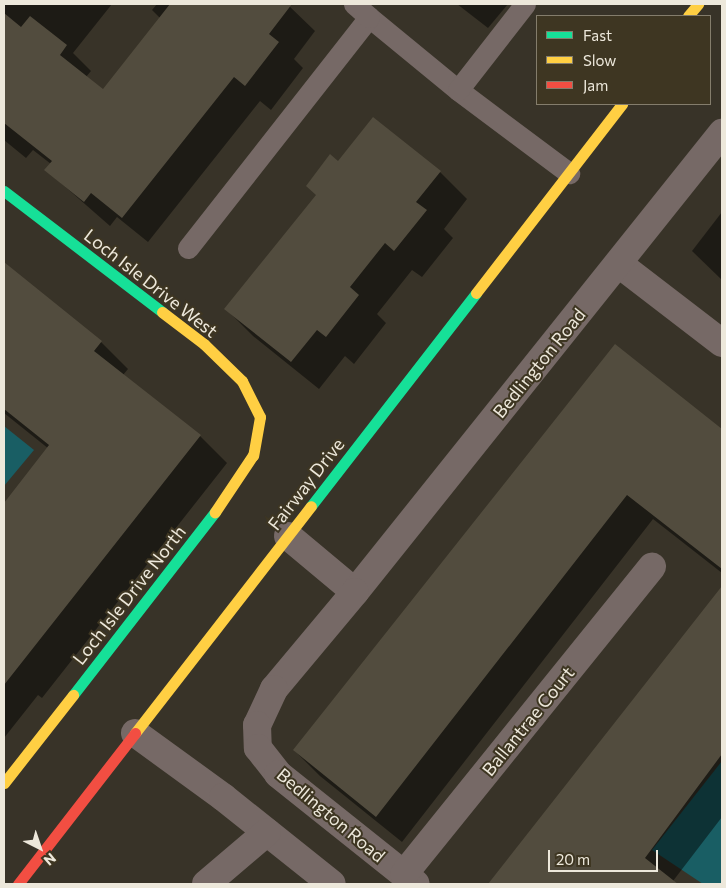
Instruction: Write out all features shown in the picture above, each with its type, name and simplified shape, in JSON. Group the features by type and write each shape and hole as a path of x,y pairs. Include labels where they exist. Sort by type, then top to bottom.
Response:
{"street":[{"path":"689,15 698,4"},
{"name":"Fairway Drive","path":"18,884 621,105"},
{"name":"Bedlington Road","path":"410,879 278,774 258,748 257,725 274,689 355,592 722,133"},
{"name":"Loch Isle Drive West","path":"4,191 204,344 242,381 260,417"},
{"path":"619,264 722,343"},
{"name":"Loch Isle Drive North","path":"4,783 229,495 253,455 260,417"},
{"path":"288,536 355,592"},
{"name":"Ballantrae Court","path":"410,879 652,567"},
{"path":"135,733 267,832 332,884"},
{"path":"206,884 267,832"}],"lane":[{"path":"458,90 525,4"},
{"path":"188,248 361,10 458,90 569,173"}],"water":[{"path":"4,426 34,450 4,486"},
{"path":"722,761 722,884 703,884 652,850"}],"building":[{"path":"170,4 292,4 269,34 279,42 245,86 234,77 122,218 91,193 84,202 44,170 52,161 4,123 4,13 21,27 30,16 67,45 60,55 103,89"},
{"path":"373,117 441,171 416,202 427,210 394,251 385,243 350,287 359,295 326,337 317,330 291,362 224,309 316,195 306,186 330,154 338,161"},
{"path":"4,262 102,341 94,351 201,435 4,685 4,503 49,445 4,409"},
{"path":"615,344 722,429 722,569 627,495 376,817 293,750"},
{"path":"722,586 722,754 645,858 678,884 488,884"}],"traffic: fast":[{"path":"4,191 162,312"},
{"path":"311,506 476,293"},
{"path":"73,695 215,512"}],"traffic: slow":[{"path":"689,15 698,4"},
{"path":"476,293 621,105"},
{"path":"162,312 204,344 242,381 260,417 253,455 215,512"},
{"path":"135,733 311,506"},
{"path":"4,783 73,695"}],"traffic: jam":[{"path":"18,884 135,733"}]}
